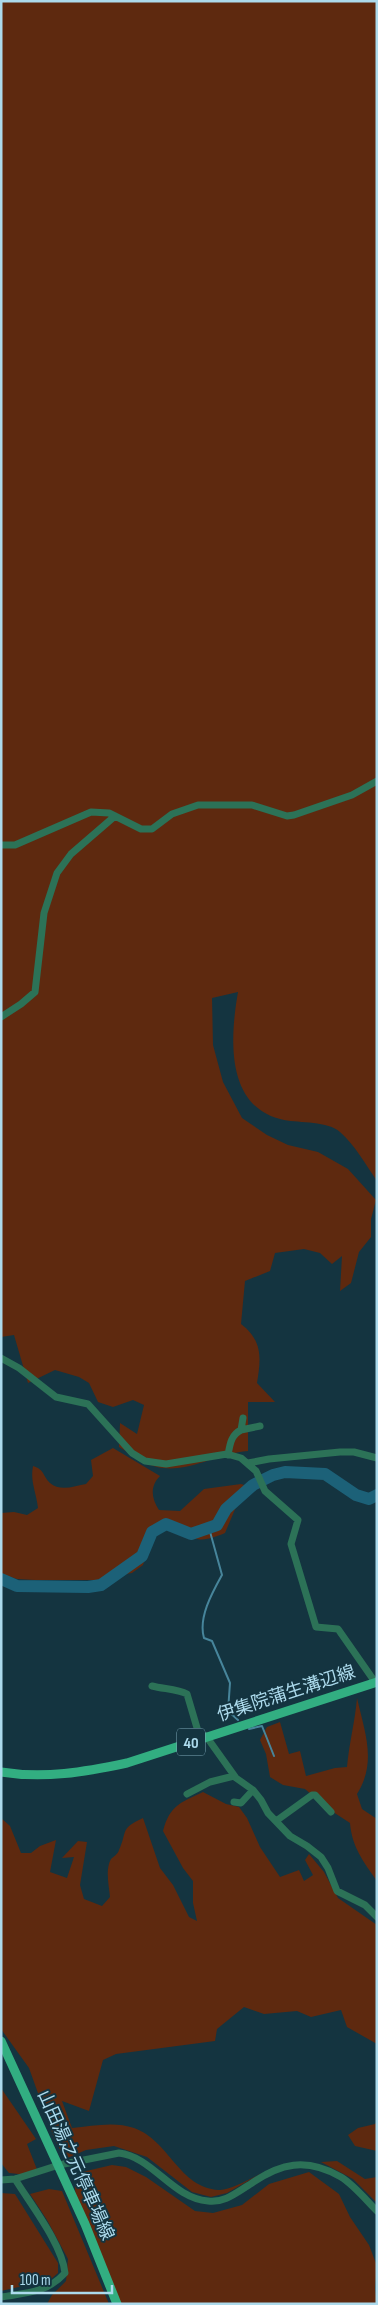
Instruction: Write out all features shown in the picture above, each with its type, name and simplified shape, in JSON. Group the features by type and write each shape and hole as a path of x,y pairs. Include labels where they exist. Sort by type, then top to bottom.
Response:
{"main road":[{"name":"伊集院蒲生溝辺線","path":"1,1772 51,1775 86,1772 127,1763 376,1682"},
{"name":"山田湯之元停車場線","path":"1,2041 58,2165 117,2304"}],"street":[{"path":"1,844 15,845 64,822 92,812 102,812 115,816 141,829 152,829 172,814 198,805 252,805 287,816 294,815 352,794 377,781"},
{"path":"1,1017 35,992 44,913 57,873 72,854 115,816"},
{"path":"1,1358 18,1368 56,1397 88,1404 132,1454 145,1460 166,1464 228,1454 241,1458 248,1463 256,1471 265,1491 298,1520 291,1544 316,1628 338,1629 376,1682"},
{"path":"241,1430 243,1418"},
{"path":"228,1454 234,1433 260,1426"},
{"path":"248,1463 340,1452 354,1452 377,1458"},
{"path":"152,1686 166,1691 182,1691 187,1694 203,1737 234,1776 253,1790 276,1821 290,1836 321,1857 328,1868 337,1891 365,1905 377,1917"},
{"path":"187,1794 210,1782 234,1776"},
{"path":"234,1802 241,1803 253,1790"},
{"path":"276,1821 312,1795 315,1795 331,1812"},
{"path":"1,2180 15,2179 58,2165 100,2155 119,2153 128,2154 142,2161 185,2194 206,2201 215,2201 232,2197 276,2169 290,2164 311,2165 342,2178 377,2211"},
{"path":"1,2297 31,2292 55,2284 65,2273 64,2264 50,2237 15,2179"}],"shaded area":[{"path":"1,1 377,1 377,1181 351,1143 335,1128 321,1124 284,1120 265,1113 251,1101 241,1086 233,1050 238,992 212,998 213,1045 223,1082 242,1118 267,1135 288,1145 318,1152 348,1169 376,1200 371,1219 371,1237 359,1252 351,1283 340,1291 342,1256 332,1264 320,1253 304,1249 275,1253 270,1271 245,1281 241,1324 253,1337 259,1350 257,1383 275,1402 248,1402 248,1451 225,1455 180,1468 152,1466 119,1447 120,1423 137,1434 144,1405 133,1400 113,1407 98,1402 89,1383 79,1377 55,1370 28,1383 14,1335 1,1337"},
{"path":"113,1448 160,1476 153,1488 154,1501 159,1510 180,1511 204,1489 241,1484 253,1488 236,1507 225,1533 209,1538 197,1539 190,1537 178,1528 169,1526 151,1540 143,1565 132,1573 96,1580 17,1579 1,1574 1,1513 14,1512 27,1515 38,1508 33,1482 33,1466 42,1471 47,1480 54,1486 68,1488 86,1484 93,1476 91,1460"},
{"path":"357,1698 366,1735 368,1759 367,1770 357,1794 362,1809 377,1819 377,1881 356,1847 350,1823 327,1808 305,1789 283,1785 270,1777 266,1754 260,1740 267,1727 280,1722 289,1754 300,1751 306,1776 335,1768 347,1767"},
{"path":"203,1792 226,1804 239,1807 247,1818 260,1847 280,1877 299,1870 304,1881 313,1875 305,1860 309,1854 324,1872 338,1898 377,1925 377,2044 347,2027 341,2010 311,2017 297,2011 264,2014 244,2007 217,2029 215,2041 116,2054 103,2060 89,2111 62,2101 72,2128 111,2124 134,2128 156,2142 184,2173 205,2187 223,2190 262,2173 227,2193 211,2197 192,2192 147,2157 114,2146 86,2150 65,2159 54,2138 29,2068 1,2029 1,1818 10,1826 21,1853 31,1853 40,1846 56,1840 50,1872 67,1878 74,1857 62,1858 78,1841 87,1842 80,1885 84,1899 102,1906 110,1897 108,1883 109,1863 117,1854 127,1828 143,1818 160,1868 173,1885 189,1917 197,1921 193,1903 193,1881 183,1868 163,1831 169,1815 177,1806"},
{"path":"1,2088 36,2139 27,2144 38,2172 28,2175 9,2173 1,2163"},
{"path":"377,2121 377,2151 355,2146 348,2135 358,2128 375,2124"},
{"path":"337,2161 365,2179 377,2177 377,2203 353,2179 321,2162"},
{"path":"112,2165 126,2167 146,2177 195,2211 213,2213 242,2205 269,2184 309,2172 339,2194 350,2217 369,2245 377,2266 375,2288 377,2304 120,2304 76,2202 75,2187 82,2172"},
{"path":"49,2189 62,2191 109,2304 47,2304 52,2295 66,2281 68,2259 47,2220 30,2194"},
{"path":"1,2193 15,2194 58,2263 58,2273 50,2280 1,2291"}],"waterway":[{"path":"1,1579 17,1586 88,1587 101,1585 142,1556 152,1532 166,1524 191,1534 217,1525 226,1509 253,1485 273,1475 285,1472 325,1474 356,1495 369,1499 377,1495"},
{"path":"209,1528 222,1575 204,1614 204,1638 212,1641 230,1683 228,1711 238,1720"},
{"path":"249,1729 262,1726 274,1756"}]}
